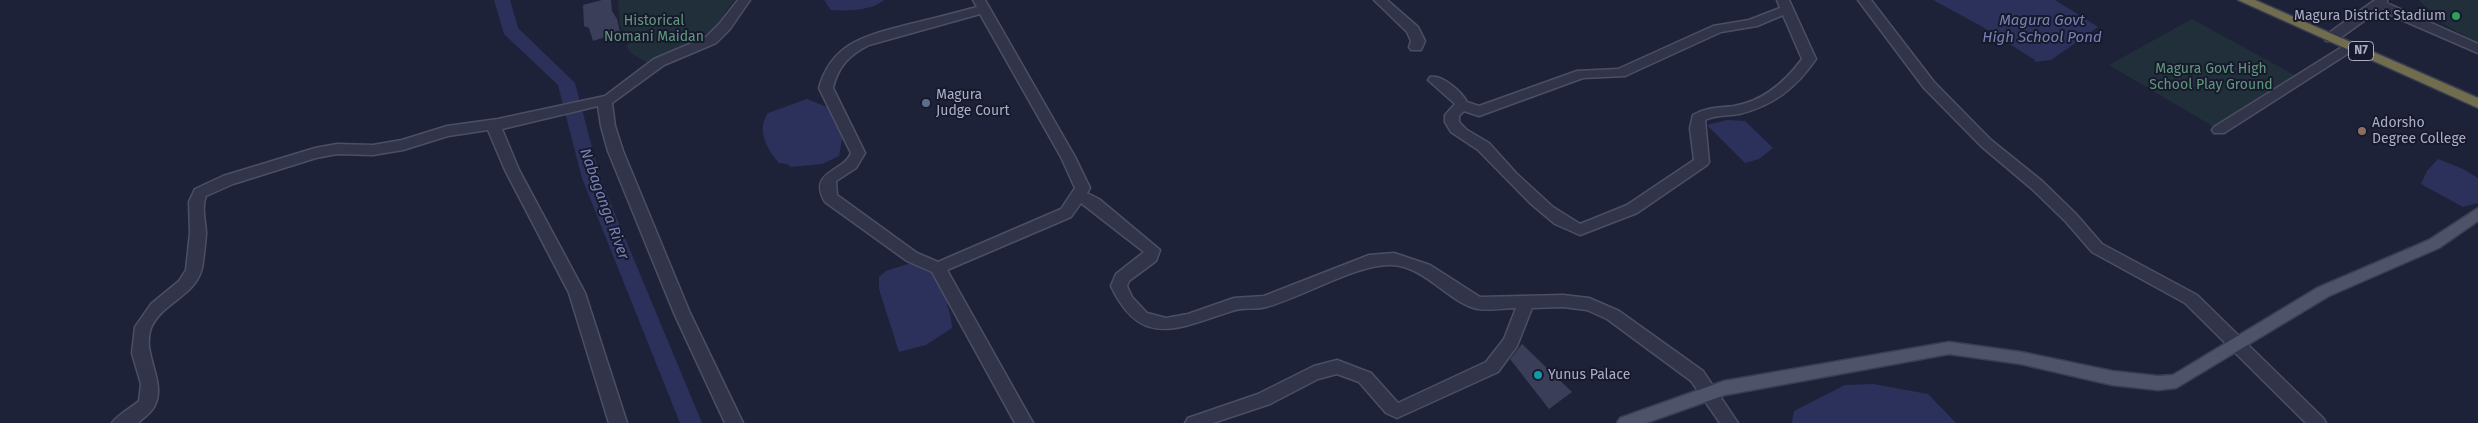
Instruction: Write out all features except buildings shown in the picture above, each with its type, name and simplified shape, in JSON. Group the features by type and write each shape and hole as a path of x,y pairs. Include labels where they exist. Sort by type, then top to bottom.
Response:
{"highway":[{"name":"N7","path":"2244,0 2478,102"}],"main road":[{"path":"1626,423 1724,388 1949,348 2021,358 2112,378 2158,382 2176,381 2323,292 2434,244 2478,213"}],"street":[{"path":"120,423 132,418 147,404 149,384 140,353 143,327 157,308 184,285 194,270 198,233 196,202 200,192 228,180 315,153 338,149 380,149 403,145 447,131 498,124 607,99 660,62 711,40 725,26 744,0"},
{"path":"1380,0 1413,30 1418,41 1416,47"},
{"path":"1864,0 1929,85 1986,143 2037,185 2071,218 2097,248 2191,299 2317,423"},
{"path":"2331,38 2380,2 2478,49"},
{"path":"938,268 1066,213 1083,188 1068,157 981,4 873,38 843,55 833,67 826,88 858,153 853,162 835,172 829,180 826,189 830,198 912,257 938,268 1024,423"},
{"path":"1435,80 1462,105 1479,111 1582,74 1620,73 1718,29 1752,23 1786,4 1797,35 1809,59 1779,94 1758,105 1704,114 1698,118 1697,128 1702,162 1632,209 1585,229 1572,229 1500,166 1484,146 1456,129 1452,124 1452,115 1462,105"},
{"path":"2219,130 2350,46"},
{"path":"607,99 605,112 615,153 698,348 734,423"},
{"path":"498,124 495,129 512,170 577,293 618,423"},
{"path":"1078,195 1094,203 1152,250 1151,257 1122,278 1120,286 1126,301 1142,318 1166,324 1189,320 1234,304 1264,302 1292,294 1374,259 1394,259 1424,269 1476,303 1563,301 1589,304 1613,315 1697,376 1729,423"},
{"path":"1194,423 1290,389 1318,372 1338,367 1361,375 1372,382 1390,408 1397,411 1492,367 1511,342 1526,303"}],"green space":[{"name":"Historical Nomani Maidan","path":"618,0 735,0 717,25 703,38 686,48 648,63 632,54 626,46 629,43 620,25"},
{"name":"Magura District Stadium","path":"2419,0 2478,0 2478,43 2440,22"},
{"name":"Magura Govt High School Play Ground","path":"2192,19 2296,76 2214,127 2109,65"}],"water":[{"path":"824,0 884,0 879,4 859,10 831,10"},
{"name":"Magura Govt High School Pond","path":"1933,0 2055,0 2098,27 2051,60 2035,62 2035,60 1981,26"},
{"path":"807,99 829,108 843,134 839,156 822,164 791,167 787,164 779,163 764,139 763,126 765,119 768,113"},
{"path":"1727,120 1745,121 1773,148 1759,159 1745,163 1707,125"},
{"path":"2438,159 2463,169 2478,178 2478,203 2463,207 2421,184 2427,171"},
{"path":"911,263 927,270 938,282 948,306 952,328 926,345 899,352 879,289 879,277 886,271"},
{"path":"1873,384 1928,394 1956,423 1792,423 1794,411 1845,385"}],"waterway":[{"name":"Nabaganga River","path":"502,0 510,30 566,83 591,178 691,423"}],"place":[{"name":"Magura District Stadium","path":"2456,16"},
{"name":"Magura Judge Court","path":"926,103"},
{"name":"Adorsho Degree College","path":"2362,131"},
{"name":"Yunus Palace","path":"1538,375"}]}
